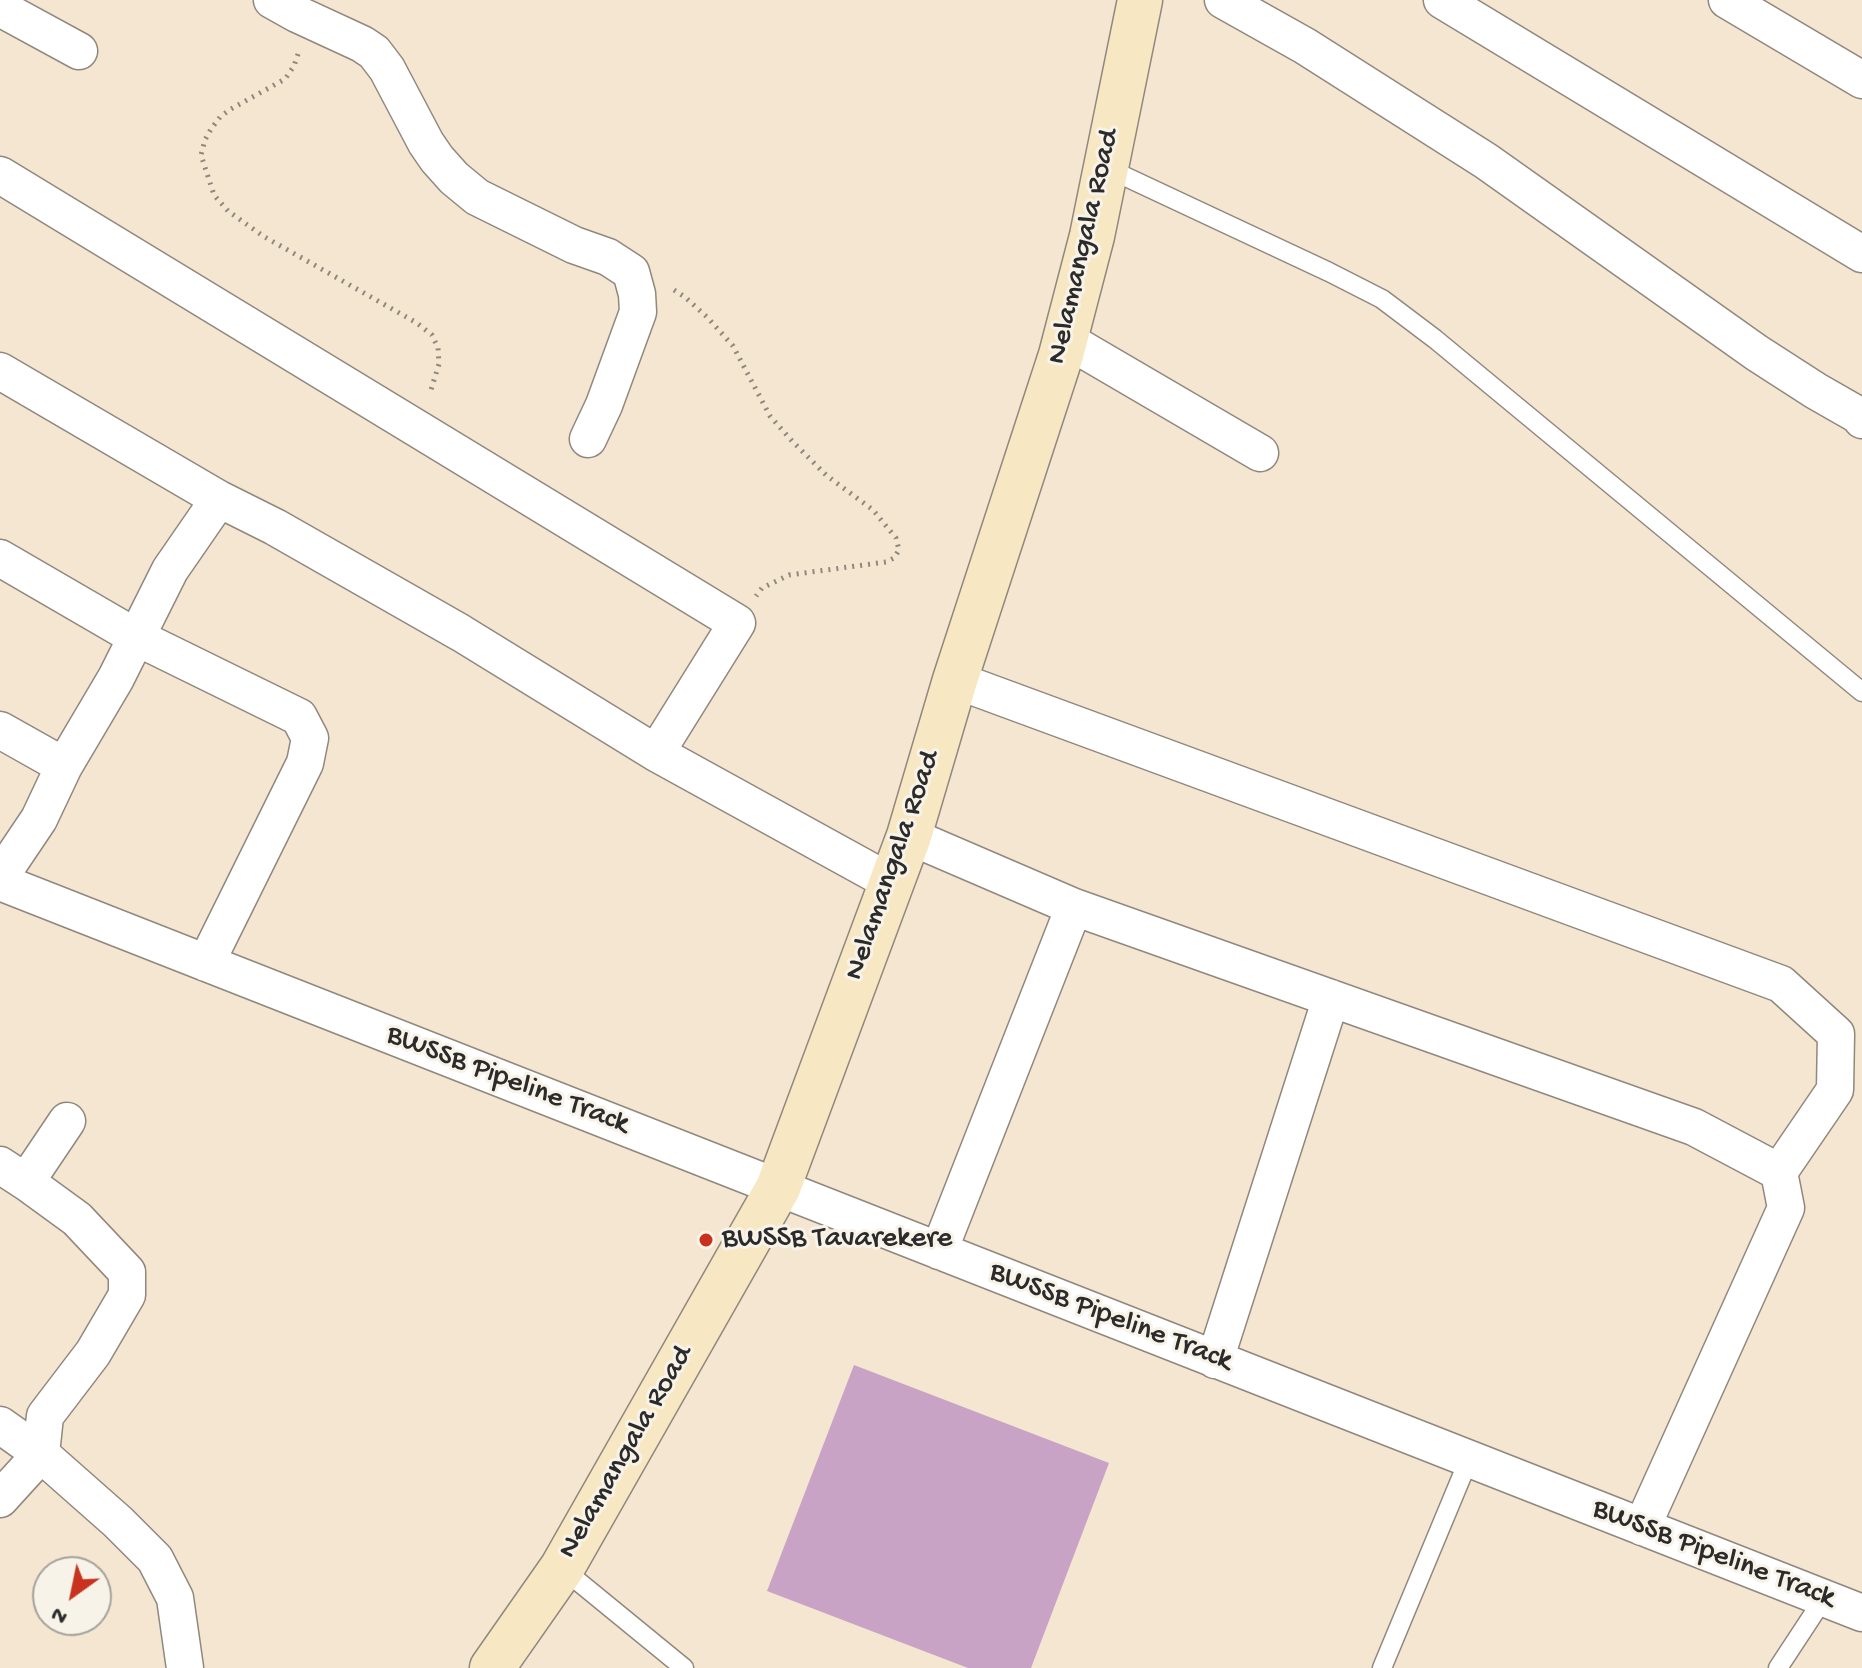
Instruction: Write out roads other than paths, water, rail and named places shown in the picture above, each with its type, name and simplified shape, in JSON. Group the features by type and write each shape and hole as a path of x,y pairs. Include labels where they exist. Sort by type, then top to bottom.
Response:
{"main road":[{"name":"Nelamangala Road","path":"492,1668 562,1568 778,1188 909,836 955,680 1036,435 1092,236 1140,0"}],"street":[{"path":"1223,0 1305,46 1486,161 1757,353 1862,420"},
{"path":"1442,0 1862,254"},
{"path":"1727,0 1862,80"},
{"path":"284,7 374,52 387,69 431,151 454,178 477,197 574,245 608,257 631,272 638,312 604,405 588,439"},
{"path":"0,8 79,51"},
{"path":"0,175 737,623 656,753"},
{"path":"1065,339 1260,453"},
{"path":"0,371 219,499 275,527 435,618 656,753 892,883"},
{"path":"0,880 39,819 64,766 116,678 170,570 219,499"},
{"path":"0,558 136,637 299,717 310,738 305,763 206,963"},
{"path":"955,680 1781,984 1836,1034 1835,1090 1779,1172 1786,1208 1642,1527"},
{"path":"0,730 64,766"},
{"path":"909,836 1074,907 1694,1127 1779,1172"},
{"name":"BWSSB Pipeline Track","path":"0,880 1862,1613"},
{"path":"939,1251 1074,907"},
{"path":"1215,1360 1331,998"},
{"path":"15,1174 32,1173 67,1121"},
{"path":"0,1499 41,1454 45,1416 93,1353 127,1295 127,1272 77,1219 15,1174"},
{"path":"0,1425 41,1454 155,1559 175,1598 185,1668"}],"lane":[{"path":"1106,168 1382,299 1435,339 1862,692"},
{"path":"1382,1668 1469,1459"},
{"path":"562,1568 684,1668"},
{"path":"1778,1668 1824,1598"}],"place":[{"name":"BWSSB Tavarekere","path":"706,1240"}]}
